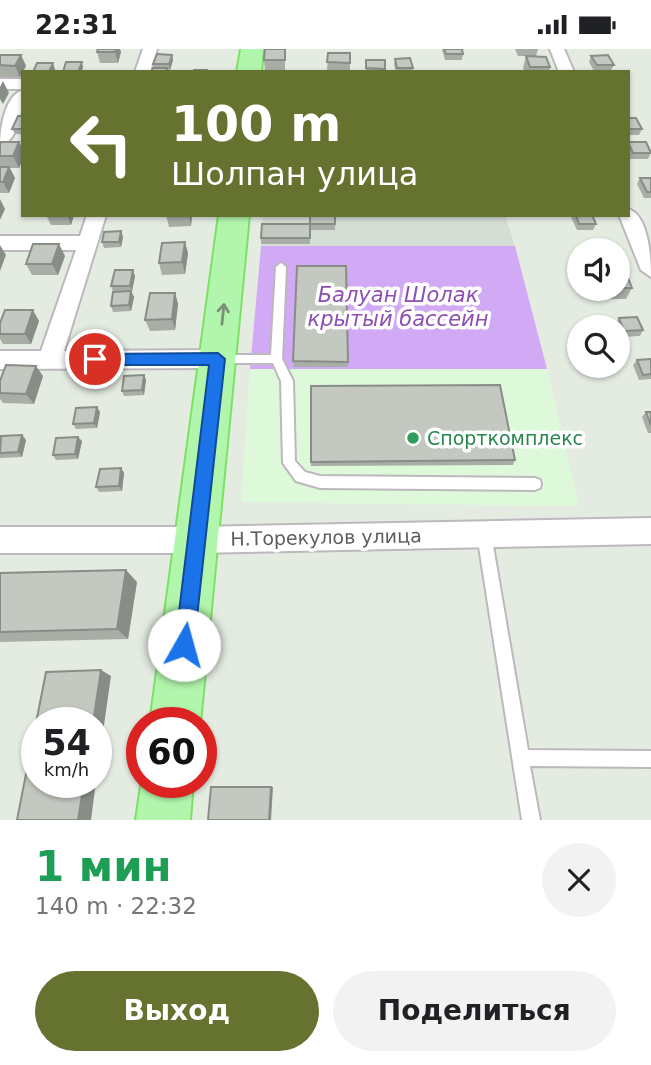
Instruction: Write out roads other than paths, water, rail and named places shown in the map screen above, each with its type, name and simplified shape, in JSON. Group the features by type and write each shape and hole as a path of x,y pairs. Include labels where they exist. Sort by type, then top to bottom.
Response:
{"main road":[{"path":"250,70 252,49"},
{"path":"177,707 234,217"},
{"path":"163,820 165,798"}],"street":[{"path":"143,70 150,49"},
{"path":"557,49 566,70"},
{"path":"0,84 21,84"},
{"path":"0,141 21,99"},
{"path":"50,359 96,217"},
{"path":"629,217 651,269"},
{"path":"0,243 88,243"},
{"path":"0,360 218,359"},
{"name":"Н.Торекулов улица","path":"0,540 197,540 651,531"}],"lane":[{"path":"281,267 276,359 287,381 289,463 301,477 320,482 535,484"},
{"path":"218,359 276,359"},
{"path":"484,534 531,820"},
{"path":"522,758 651,759"}],"water":[{"name":"Балуан Шолак крытый бассейн","path":"261,246 515,246 547,369 250,369"}],"place":[{"name":"Спорткомплекс","path":"413,438"}]}
